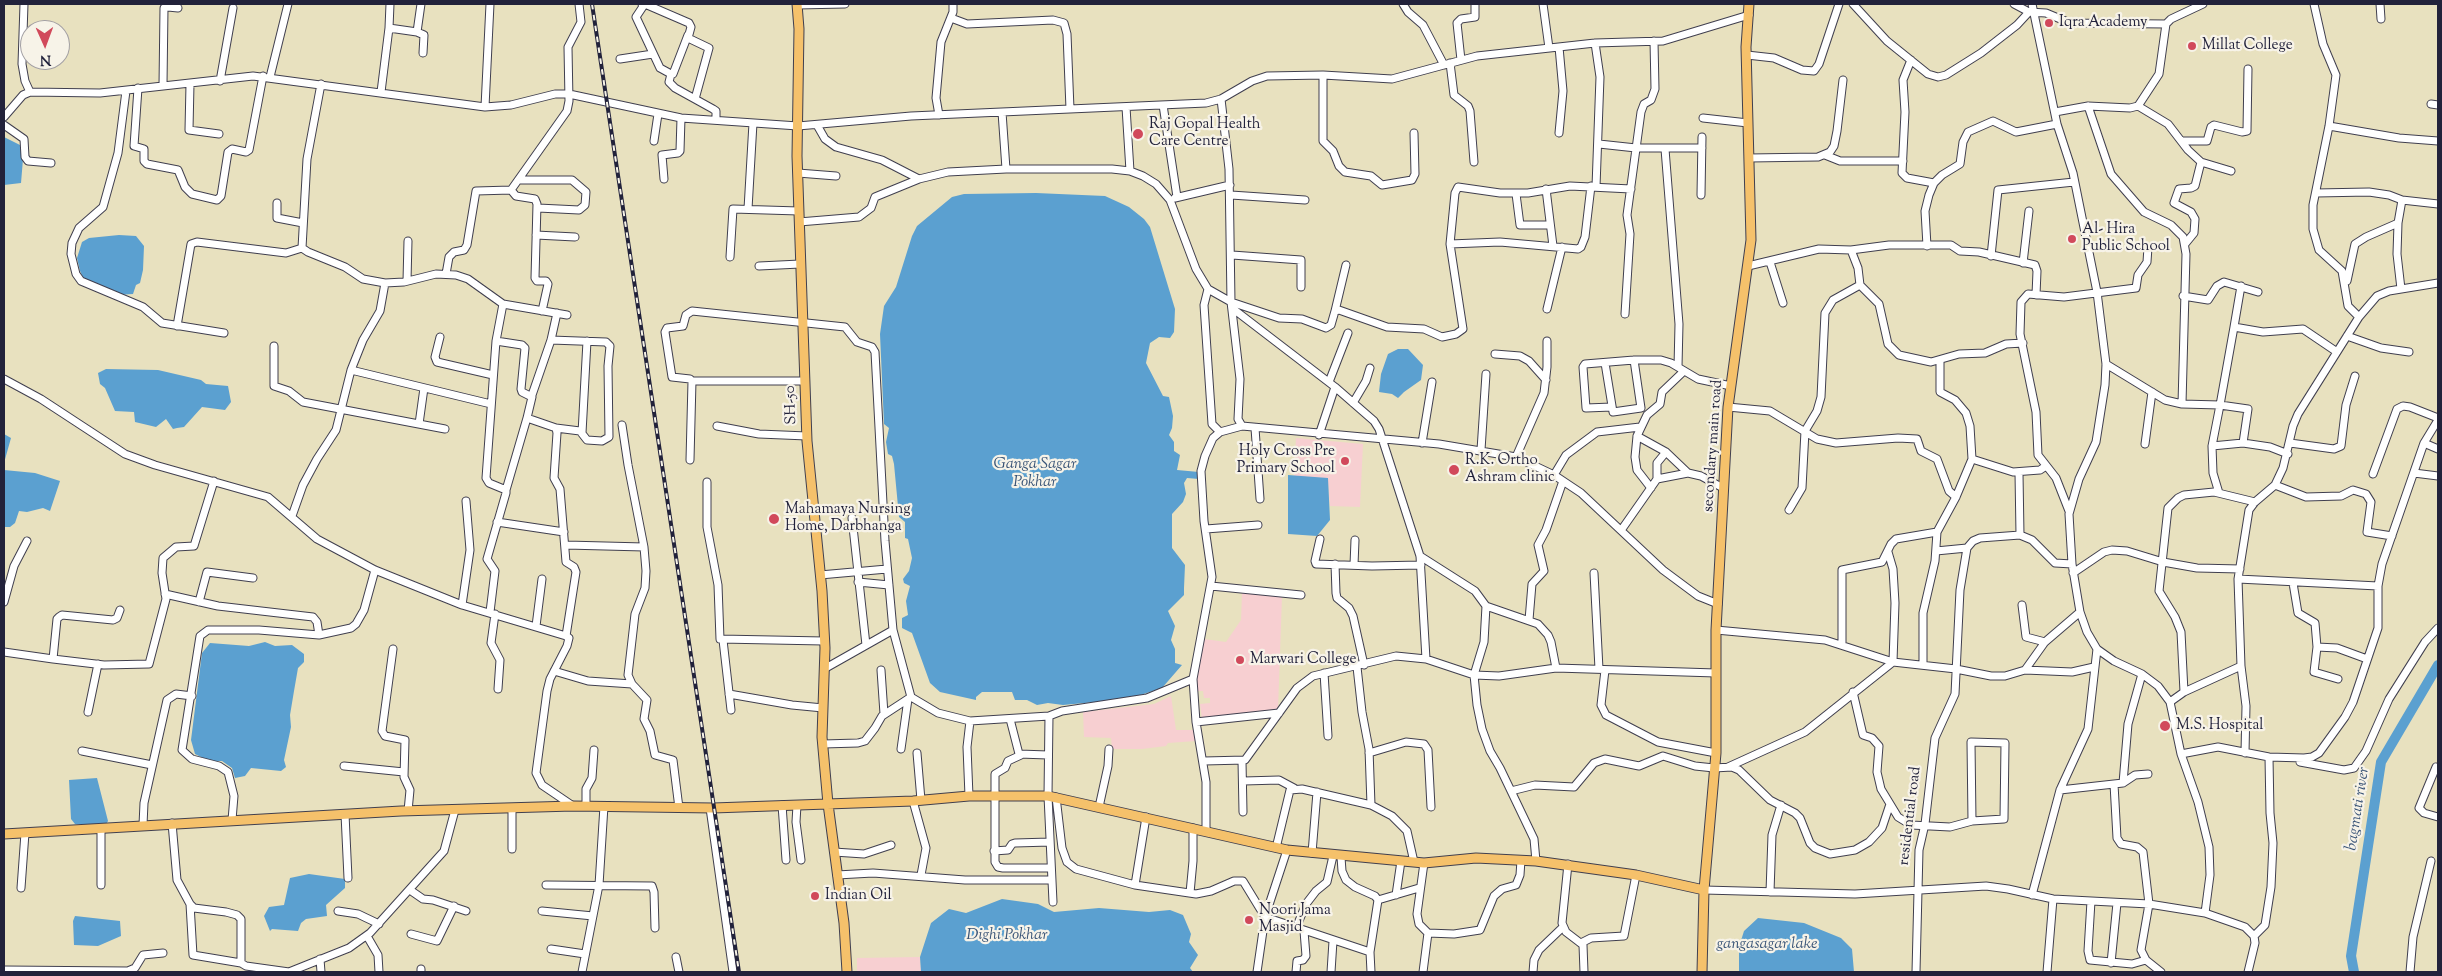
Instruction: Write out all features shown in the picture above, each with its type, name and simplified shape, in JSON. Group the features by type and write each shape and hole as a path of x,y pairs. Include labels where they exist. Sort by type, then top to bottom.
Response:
{"main road":[{"name":"secondary main road","path":"1702,972 1704,890 1716,753 1716,630 1728,407 1751,240 1747,55 1749,4"},
{"name":"SH-50","path":"797,5 799,222 807,436 824,640 823,744 828,804 844,923 847,972"},
{"path":"4,834 408,811 573,806 710,808 917,800 969,796 1052,797 1287,850 1419,862 1476,858 1568,864 1636,875 1704,890"}],"street":[{"path":"24,4 22,64 25,81 30,92"},
{"path":"138,88 134,146 144,149 144,161 147,164 178,170 185,187 192,194 217,200 221,196 228,152 232,149 246,152 249,150 288,4"},
{"path":"381,92 390,4"},
{"path":"417,32 421,4"},
{"path":"485,107 490,4"},
{"path":"446,274 449,257 454,252 464,250 467,245 476,191 511,190 565,115 569,106 568,47 580,22 579,4"},
{"path":"673,74 691,27 689,23 644,4 636,17 660,68 672,74 670,84 716,111 716,120"},
{"path":"797,5 844,4"},
{"path":"939,115 936,98 941,42 951,18 954,4"},
{"path":"1403,4 1408,12 1423,25 1447,64 1454,95 1468,106 1474,162"},
{"path":"1461,60 1457,23 1459,20 1475,17 1475,4"},
{"path":"1543,4 1549,48"},
{"path":"1747,55 1767,56 1802,70 1814,71 1819,64 1839,4"},
{"path":"1853,4 1877,32 1933,76 1946,75 1981,53 2017,26 2031,9"},
{"path":"2014,4 2070,22 2085,24 2166,24"},
{"path":"2055,112 2088,106 2130,108 2138,106 2159,74 2166,24 2171,19 2203,4"},
{"path":"2314,4 2323,44 2336,75 2329,126 2312,218 2315,242 2324,257 2340,268 2346,286 2348,306 2360,316"},
{"path":"2380,4 2381,19"},
{"path":"163,85 164,8 178,8"},
{"path":"220,81 233,8"},
{"path":"2031,9 2057,124 2074,182 2097,292 2106,364 2105,386 2096,442 2079,479 2070,514 2072,564 2080,612 2087,632 2097,649 2114,661 2142,674 2158,686 2170,702 2182,754 2198,802 2209,847 2210,875 2205,913"},
{"path":"4,117 23,95 30,92 71,93 126,90 163,85 267,77 485,107 511,105 555,94 569,94 681,118 798,126 939,115 1206,103 1221,99 1252,81 1267,76 1323,74 1392,79 1461,60 1549,48 1641,43 1679,37 1749,15"},
{"path":"951,18 967,24 1053,20 1064,24 1067,34 1070,109"},
{"path":"389,28 417,32 424,35 423,53"},
{"path":"688,34 689,40 709,48 695,99"},
{"path":"1625,314 1625,285 1630,234 1627,215 1641,112 1644,104 1651,100 1654,89 1654,41"},
{"path":"1450,244 1500,242 1578,249 1584,242 1599,144 1600,77 1595,44"},
{"path":"1558,132 1563,91 1559,47"},
{"path":"620,60 653,54"},
{"path":"1911,60 1903,80 1905,118 1902,173 1905,177 1934,184"},
{"path":"2183,141 2207,140 2211,127 2214,125 2242,132 2247,131 2248,69"},
{"path":"1323,74 1323,141 1333,151 1339,166 1345,172 1370,176 1382,185 1412,180 1415,174 1414,133"},
{"path":"1825,155 1834,146 1842,80"},
{"path":"190,84 189,130 219,134"},
{"path":"302,248 307,159 321,84"},
{"path":"126,90 115,168 100,211 84,223 74,236 71,254 72,265 81,281 135,303 162,323 224,333"},
{"path":"1221,99 1230,184 1232,305 1240,379 1238,419 1242,426"},
{"path":"1163,105 1174,198 1196,269 1208,288 1332,384 1374,421 1383,440 1420,556 1426,659"},
{"path":"2088,106 2111,174 2144,212 2171,225 2180,232 2185,244 2182,404"},
{"path":"2138,106 2168,124 2183,141 2188,150 2201,162 2231,171"},
{"path":"1126,107 1130,171"},
{"path":"1002,112 1006,169"},
{"path":"654,141 658,114"},
{"path":"664,179 662,155 678,153 680,151 681,118"},
{"path":"1703,118 1748,123"},
{"path":"1927,246 1925,211 1934,184 1946,172 1960,164 1963,142 1972,130 1993,121 2016,132 2057,124"},
{"path":"748,209 753,123"},
{"path":"4,125 24,139 25,157 28,161 51,162"},
{"path":"817,125 825,139 836,147 882,160 919,179"},
{"path":"2329,126 2399,138 2438,141"},
{"path":"1701,195 1702,137"},
{"path":"1599,144 1636,148 1702,148"},
{"path":"1651,488 1637,470 1635,457 1636,436 1647,415 1660,404 1665,389 1681,369 1665,149"},
{"path":"1749,158 1825,155 1840,161 1903,161"},
{"path":"2185,244 2194,233 2195,219 2191,212 2174,203 2179,189 2195,186 2201,162"},
{"path":"799,222 859,217 871,208 875,197 919,179 948,172 1006,169 1130,171 1156,184 1174,198"},
{"path":"798,173 836,176"},
{"path":"519,180 572,180 586,192 585,205 579,210 538,208"},
{"path":"1991,256 1998,190 2074,182"},
{"path":"1174,198 1230,184"},
{"path":"1335,311 1342,310 1395,329 1408,327 1424,329 1442,337 1456,334 1463,329 1450,244 1456,188 1516,194 1546,189 1593,187 1630,189"},
{"path":"1546,189 1553,246"},
{"path":"511,190 516,196 535,199 538,208 535,280 546,281 548,284 542,311"},
{"path":"2316,193 2368,192 2389,195 2402,200 2438,204"},
{"path":"1516,194 1520,225 1550,225"},
{"path":"1230,195 1306,200"},
{"path":"2401,289 2397,254 2398,223 2402,200"},
{"path":"277,203 277,218 303,223"},
{"path":"730,257 732,211 736,208 799,211"},
{"path":"2023,262 2029,211"},
{"path":"2346,286 2351,255 2356,244 2366,236 2398,223"},
{"path":"536,235 575,237"},
{"path":"408,241 408,281"},
{"path":"177,326 191,244 196,242 286,253 302,248"},
{"path":"1748,266 1819,249 1852,250 1889,245 1951,245 1960,251 1979,252 2036,266 2036,295"},
{"path":"1547,309 1562,247"},
{"path":"2070,514 2056,478 2037,451 2036,412 2020,326 2021,302 2028,294 2064,297 2137,288 2138,275 2148,262 2148,247"},
{"path":"302,248 345,267 363,279 385,282 408,281 446,274 468,280 484,293 503,304 567,315"},
{"path":"1852,250 1858,268 1860,285 1879,304 1886,339 1893,352 1925,362 1960,354 1985,353 2006,344 2022,343"},
{"path":"1232,255 1301,260 1301,287"},
{"path":"1770,262 1784,303"},
{"path":"759,266 800,264"},
{"path":"1232,305 1279,318 1302,319 1326,328 1331,326 1346,265"},
{"path":"292,516 303,485 317,459 332,438 343,410 351,370 363,340 380,311 385,282"},
{"path":"2183,296 2208,300 2218,284 2230,283 2258,292"},
{"path":"2245,753 2246,706 2241,666 2238,579 2250,510 2255,502 2275,485 2288,454 2298,414 2360,316 2377,296 2401,289 2438,283"},
{"path":"1790,510 1802,488 1805,431 1817,411 1821,397 1823,320 1827,307 1833,300 1860,285"},
{"path":"2219,492 2214,473 2212,446 2241,286"},
{"path":"1208,288 1204,305 1212,424 1220,432"},
{"path":"503,304 496,341 486,478 489,483 506,490"},
{"path":"805,381 692,381 690,378 672,377 665,332 668,328 683,326 690,311 802,321 842,326 847,329 857,342 872,348 875,352 887,569 893,630 909,698 901,749"},
{"path":"498,689 500,660 491,643 495,571 487,559 532,395 551,340 557,313"},
{"path":"2234,327 2263,332 2303,329 2337,352"},
{"path":"1319,434 1348,334"},
{"path":"2347,336 2382,348 2409,352"},
{"path":"440,338 435,360 440,363 493,375"},
{"path":"551,340 587,341 609,344 609,437 602,441 587,440 582,433 587,341"},
{"path":"496,341 524,347 521,388 522,392 532,395"},
{"path":"1516,457 1539,407 1546,380 1547,341"},
{"path":"274,346 274,386 289,391 302,402 445,429"},
{"path":"1495,354 1520,356 1529,361 1546,380"},
{"path":"1605,363 1613,412 1641,408 1634,360"},
{"path":"1612,407 1586,408 1584,365 1589,362 1661,360 1704,381 1731,386"},
{"path":"1923,665 1923,613 1936,551 1937,532 1956,497 1972,459 1970,426 1966,413 1954,400 1940,392 1940,360"},
{"path":"2106,364 2165,400 2182,404 2220,404 2248,409 2243,443"},
{"path":"1353,403 1366,381 1370,368"},
{"path":"351,370 491,404"},
{"path":"1480,450 1486,374"},
{"path":"2290,443 2334,449 2342,446 2346,405 2355,376"},
{"path":"4,379 41,399 126,454 155,465 260,493 278,503 317,539 375,570 462,605 566,636"},
{"path":"690,460 692,381"},
{"path":"1422,443 1432,382"},
{"path":"419,424 424,388"},
{"path":"2145,444 2152,392"},
{"path":"2269,759 2316,756 2345,718 2353,702 2378,628 2378,586 2382,564 2424,443 2438,419 2410,407 2403,406 2397,409 2373,474"},
{"path":"1728,407 1770,411 1817,439 1836,444 1898,438 1917,439 1921,450 1937,459 1950,491 1956,497"},
{"path":"527,418 556,428 582,433"},
{"path":"622,425 644,547 645,588 635,614 628,675 632,684 647,700 644,719 650,730 655,755 673,760 679,808"},
{"path":"717,426 759,434 807,436"},
{"path":"1206,831 1204,761 1196,722 1193,678 1212,566 1206,529 1201,471 1209,445 1220,432 1242,426 1422,443 1480,450 1516,457 1554,474 1581,493 1677,580 1698,596 1718,604"},
{"path":"1554,474 1566,455 1597,432 1640,427"},
{"path":"556,428 558,440 553,474 560,489 566,562 574,567 576,572 566,636 569,638 547,691 536,773 542,785 573,806"},
{"path":"1255,428 1260,499"},
{"path":"1636,436 1666,452 1688,473"},
{"path":"2212,446 2243,443 2270,448 2288,454"},
{"path":"2424,443 2438,449"},
{"path":"1622,529 1657,479 1658,460 1666,452"},
{"path":"1972,459 2019,473 2040,470 2046,466"},
{"path":"1657,479 1688,473 1701,476 1723,488"},
{"path":"2019,473 2020,535"},
{"path":"2414,474 2438,476"},
{"path":"4,652 98,664 149,664 166,599 162,573 164,558 176,547 194,546 214,481"},
{"path":"1529,620 1532,584 1544,571 1538,545 1546,530 1564,481"},
{"path":"707,482 707,527 718,584 719,632 720,639 723,640 732,710"},
{"path":"2275,485 2306,497 2341,496 2353,490 2366,494 2371,502 2367,532 2392,536"},
{"path":"2184,692 2181,632 2175,617 2159,591 2166,517 2172,503 2184,495 2219,492 2255,502"},
{"path":"462,605 470,550 466,501"},
{"path":"852,518 856,572 866,645"},
{"path":"497,522 564,532"},
{"path":"1206,529 1258,525"},
{"path":"1842,644 1842,570 1879,564 1885,560 1891,544 1896,540 1937,532"},
{"path":"1936,551 1967,548 1973,540 1980,538 2020,535 2032,540 2055,563 2072,564"},
{"path":"1320,539 1315,559 1316,564 1421,565"},
{"path":"1354,565 1355,540"},
{"path":"4,602 14,566 27,541"},
{"path":"566,546 644,547"},
{"name":"residential road","path":"1916,972 1919,850 1925,824 1935,738 1955,694 1960,590 1967,548"},
{"path":"2073,573 2104,552 2112,550 2198,568 2240,569"},
{"path":"1888,552 1893,569 1895,602 1893,662"},
{"path":"1420,556 1475,591 1486,606 1538,624 1548,634 1556,668"},
{"path":"1335,564 1337,598 1349,608 1354,616 1369,752 1371,805"},
{"path":"820,575 887,569"},
{"path":"232,820 234,796 228,772 219,766 192,759 182,750 192,696 198,641 204,632 259,630 319,635 351,628 356,624 368,600 375,570"},
{"path":"199,602 207,572 253,578"},
{"path":"1594,573 1602,670 1602,712 1658,742 1716,753"},
{"path":"536,626 542,579"},
{"path":"2238,579 2378,586"},
{"path":"858,582 889,585"},
{"path":"2293,583 2298,613 2315,623 2317,648 2315,674 2338,679"},
{"path":"1210,586 1301,595"},
{"path":"165,594 199,602 313,617 317,622 319,635"},
{"path":"2022,605 2026,637 2045,642"},
{"path":"1486,606 1484,642 1474,675 1475,696 1482,729 1490,751 1534,839 1536,861"},
{"path":"53,659 57,619 59,617 113,620 117,618 120,610"},
{"path":"2025,670 2045,642 2080,612"},
{"path":"2182,754 2218,747 2269,759 2309,763 2344,770 2354,768 2366,751 2389,699 2425,642 2438,628"},
{"path":"824,669 893,630"},
{"path":"1716,630 1825,640 1893,662 1956,669 1998,677 2025,670 2072,672 2094,667"},
{"path":"723,640 824,640"},
{"path":"2317,648 2337,648 2367,659"},
{"path":"393,649 382,730 385,736 405,740 404,772 410,790 408,811"},
{"path":"2032,895 2060,790 2088,729 2097,649"},
{"path":"1204,761 1245,760 1257,747 1279,713 1305,681 1324,673 1361,666 1396,656 1426,659 1474,675 1499,676 1556,668 1716,673"},
{"path":"1728,767 1805,732 1893,662"},
{"path":"88,712 98,664"},
{"path":"2170,702 2184,692 2241,666"},
{"path":"881,670 884,714"},
{"path":"554,671 588,681 632,684"},
{"path":"1324,673 1328,736"},
{"path":"2123,783 2128,724 2142,674"},
{"path":"909,698 938,713 970,721 1010,719 1049,716 1062,711 1147,698 1193,678"},
{"path":"1853,692 1863,736 1872,738 1879,746 1878,780 1890,804 1903,820 1911,824 1950,827 1972,821 2004,819 2005,743 1971,742 1972,821"},
{"path":"143,825 144,803 167,700 176,694 192,696"},
{"path":"729,694 792,705 823,708"},
{"path":"823,744 862,742 875,728 884,714 909,698"},
{"path":"1196,722 1279,713"},
{"path":"1049,716 1048,755 1052,797 1062,848 1070,866 1096,876 1135,885 1190,893 1203,893 1234,881 1243,881 1265,917 1370,952"},
{"path":"1010,719 1018,752 1021,755"},
{"path":"969,796 967,747 970,721"},
{"path":"1369,752 1406,742 1424,744 1428,750 1431,807"},
{"path":"1100,807 1108,766 1109,749"},
{"path":"586,806 586,789 592,778 594,750"},
{"path":"82,751 152,765"},
{"path":"917,752 917,800 926,848 921,875"},
{"path":"1048,755 1021,755 1008,761 1005,768 995,772 993,796 994,851 998,867 1051,868"},
{"path":"1511,791 1535,785 1574,787 1594,763 1605,759 1639,766 1663,756 1696,766 1728,767 1739,770 1760,791 1800,818 1810,842 1816,848 1830,854 1855,850 1869,842 1882,828 1890,804"},
{"path":"2248,972 2254,952 2254,936 2265,925 2271,888 2273,849 2269,759"},
{"path":"1242,761 1244,781 1243,812"},
{"path":"344,766 404,772"},
{"path":"2436,767 2419,806 2421,810 2438,817"},
{"path":"2060,790 2123,783 2135,775 2148,774"},
{"path":"1244,781 1278,780 1294,788 1371,805 1392,816 1407,831 1419,862 1418,920 1428,933 1423,972"},
{"path":"2114,784 2117,838 2121,844 2137,847 2143,852 2149,904 2141,950 2152,969 2161,972"},
{"path":"1276,848 1288,793 1294,788"},
{"path":"1312,853 1318,792"},
{"path":"1052,797 1050,842 1053,902"},
{"path":"797,804 796,822 802,860"},
{"path":"782,805 786,860"},
{"path":"1770,892 1772,835 1780,805"},
{"path":"582,972 599,885 604,806"},
{"path":"512,808 512,849"},
{"path":"710,808 733,972"},
{"path":"190,904 193,955 241,963 246,966 289,972 349,948 367,936 444,850 455,810"},
{"path":"345,814 348,878"},
{"path":"1135,885 1146,817"},
{"path":"172,824 177,880 194,908 226,912 237,915 241,919 241,963"},
{"path":"101,828 101,885"},
{"path":"1190,893 1193,861 1193,828"},
{"path":"21,888 25,833"},
{"path":"994,851 1006,851 1016,843 1050,842"},
{"path":"834,852 864,854 892,844"},
{"path":"1257,972 1265,917 1287,850"},
{"path":"1296,928 1306,904 1316,891 1327,882 1337,856"},
{"path":"1337,856 1346,880 1355,887 1375,896 1378,900"},
{"path":"1428,933 1454,934 1480,930 1494,896 1502,889 1516,885 1520,876 1521,860"},
{"path":"1396,895 1401,861"},
{"path":"2410,972 2413,936 2431,861"},
{"path":"1568,864 1562,907 1563,927 1581,943 1584,952 1584,972"},
{"path":"837,875 874,872 974,880 1052,880"},
{"path":"1581,943 1591,938 1624,936 1636,875"},
{"path":"546,885 652,886 654,892 655,928"},
{"path":"1704,890 1854,894 1986,886 2053,899 2149,904 2205,913 2245,927 2254,936"},
{"path":"1378,900 1419,888"},
{"path":"410,890 422,899 454,906 466,911"},
{"path":"2047,972 2053,899"},
{"path":"1371,972 1370,952 1378,900"},
{"path":"2091,901 2088,958 2092,961 2136,964 2146,960"},
{"path":"2111,963 2117,903"},
{"path":"410,934 437,941 454,906"},
{"path":"338,911 358,914 379,924"},
{"path":"542,911 593,916"},
{"path":"1533,972 1534,960 1539,950 1563,927"},
{"path":"1296,972 1297,961 1303,960 1306,956 1304,931"},
{"path":"367,936 378,955 379,972"},
{"path":"1331,972 1333,941"},
{"path":"551,949 585,954"},
{"path":"9,971 128,972 135,968 143,955 163,953"},
{"path":"676,957 679,972"},
{"path":"320,959 321,972"}],"shaded area":[{"name":"Holy Cross Pre Primary School","path":"1296,438 1363,444 1360,507 1330,506 1328,483 1294,476"},
{"name":"Marwari College","path":"1242,593 1282,596 1278,710 1202,719 1200,704 1210,703 1210,698 1204,698 1203,691 1195,691 1195,678 1204,639 1226,642 1241,620"},
{"path":"1171,696 1176,730 1193,730 1196,741 1168,743 1166,746 1142,749 1112,749 1111,738 1084,737 1083,712 1154,704"},
{"path":"920,957 921,972 857,972 857,958"}],"water":[{"path":"4,137 24,147 21,183 4,185"},
{"name":"Ganga Sagar Pokhar","path":"1036,193 1105,196 1129,207 1144,219 1150,227 1175,309 1174,332 1170,338 1159,337 1150,343 1146,363 1163,396 1169,397 1173,416 1169,435 1174,442 1174,451 1180,455 1177,470 1199,472 1199,479 1187,478 1184,483 1186,494 1183,502 1172,514 1172,548 1185,565 1184,595 1168,611 1175,626 1171,640 1175,649 1175,663 1182,665 1162,688 1128,699 1063,705 1048,703 1037,705 1027,700 1015,700 1012,692 982,692 976,697 976,700 940,692 930,683 912,633 902,628 902,618 908,615 906,601 910,586 904,583 903,579 909,571 912,558 908,539 905,538 905,522 899,517 894,464 892,456 888,454 886,442 889,428 884,424 880,334 884,306 896,287 917,226 952,197 964,194"},
{"path":"119,235 136,236 144,246 143,270 140,283 136,285 133,294 117,295 87,286 80,271 77,258 82,242 89,238"},
{"path":"1398,349 1408,349 1423,365 1421,380 1398,398 1392,394 1379,392 1381,374 1388,354"},
{"path":"106,369 158,370 201,380 206,384 228,386 231,402 225,410 202,407 184,427 173,429 166,419 156,427 135,422 134,412 115,411 105,388 100,384 98,373"},
{"path":"4,434 11,438 4,463"},
{"path":"4,470 35,473 60,481 50,511 43,508 27,512 19,511 15,523 10,527 4,527"},
{"path":"1288,475 1328,478 1330,520 1317,536 1288,534"},
{"path":"265,642 275,646 292,645 304,654 304,662 298,668 290,715 291,727 284,760 286,767 281,771 251,768 245,776 235,778 232,768 222,761 209,761 195,754 191,740 202,653 210,643 249,646"},
{"path":"97,778 108,821 105,826 98,827 75,824 71,819 69,780"},
{"path":"309,874 345,879 345,888 326,905 327,916 306,919 301,923 298,931 272,929 270,931 264,916 269,907 284,905 290,878"},
{"name":"Dighi Pokhar","path":"1002,899 1038,904 1054,912 1099,908 1149,912 1170,910 1183,915 1191,934 1189,942 1198,955 1190,968 1193,972 921,972 920,957 931,923 949,909 966,913"},
{"path":"75,916 120,921 121,936 98,946 74,945 73,921"},
{"name":"gangasagar lake","path":"1758,918 1804,923 1841,938 1852,949 1854,972 1739,972 1739,947 1744,931"}],"waterway":[{"name":"bagmati river","path":"2354,972 2351,956 2381,762 2438,665"}],"railway":[{"path":"592,4 739,972"}],"place":[{"name":"Iqra Academy","path":"2049,23"},
{"name":"Millat College","path":"2192,46"},
{"name":"Raj Gopal Health Care Centre","path":"1138,134"},
{"name":"Al- Hira Public School","path":"2072,239"},
{"name":"Holy Cross Pre Primary School","path":"1345,461"},
{"name":"R.K. Ortho Ashram clinic","path":"1454,470"},
{"name":"Mahamaya Nursing Home, Darbhanga","path":"774,519"},
{"name":"Marwari College","path":"1240,660"},
{"name":"M.S. Hospital","path":"2165,726"},
{"name":"Indian Oil","path":"815,896"},
{"name":"Noori Jama Masjid","path":"1249,920"}]}
